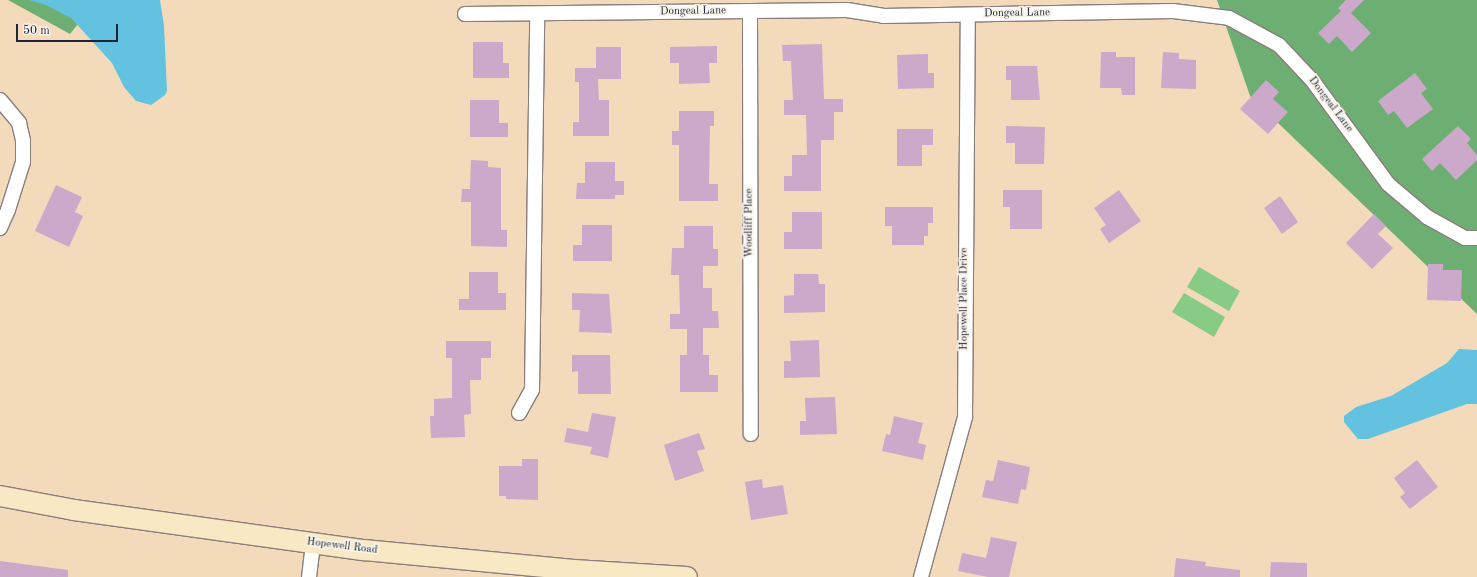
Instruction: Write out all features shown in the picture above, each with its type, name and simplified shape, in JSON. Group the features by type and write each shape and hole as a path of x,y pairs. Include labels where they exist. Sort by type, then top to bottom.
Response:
{"street":[{"name":"Dongeal Lane","path":"465,14 847,10 883,16 1173,11 1229,18 1279,45 1312,80 1388,184 1426,217 1466,238 1477,238"},
{"name":"Woodliff Place","path":"750,11 751,434"},
{"path":"519,413 532,390 537,14"},
{"name":"Hopewell Place Drive","path":"921,577 964,417 968,14"},
{"path":"0,100 19,122 24,141 23,162 8,210 0,228"},
{"name":"Hopewell Road","path":"0,496 74,510 313,543 632,575 687,577"},
{"path":"309,577 313,543"}],"green space":[{"path":"8,0 97,0 70,34"},
{"path":"1217,0 1477,0 1477,314 1250,96"},
{"path":"1199,267 1240,291 1229,311 1187,287"},
{"path":"1184,293 1225,317 1214,337 1172,312"}],"water":[{"path":"29,0 160,0 164,26 167,91 165,95 151,105 136,101 124,87 112,63 71,18 46,5"},
{"path":"1459,349 1477,350 1477,404 1467,404 1368,439 1358,439 1344,422 1344,416 1356,407 1391,396 1447,363"}],"building":[{"path":"1346,0 1364,0 1351,13 1371,33 1352,52 1337,36 1329,44 1318,33 1341,11 1338,8"},
{"path":"473,42 503,42 503,63 509,63 509,78 473,78"},
{"path":"822,44 824,99 843,99 843,112 834,112 834,140 821,140 821,191 784,191 784,176 792,176 792,155 807,155 806,115 784,115 784,100 793,100 791,61 783,61 782,45"},
{"path":"717,46 717,63 709,63 710,83 679,84 679,63 670,63 670,47"},
{"path":"596,47 621,47 621,79 598,79 599,100 609,100 609,136 573,136 573,122 579,122 579,82 575,82 575,68 596,68"},
{"path":"1101,52 1116,52 1116,57 1135,57 1135,95 1122,95 1121,88 1100,88"},
{"path":"1163,52 1179,53 1179,59 1196,60 1196,89 1161,88"},
{"path":"928,54 928,73 934,73 934,88 898,89 897,55"},
{"path":"1006,66 1037,66 1040,100 1011,100 1011,80 1006,80"},
{"path":"1415,73 1427,89 1421,93 1433,109 1407,128 1394,111 1388,115 1378,101"},
{"path":"1266,80 1279,92 1273,99 1288,112 1268,134 1240,109"},
{"path":"470,100 499,100 499,123 508,123 508,137 470,137"},
{"path":"679,111 714,111 714,126 710,126 709,184 718,184 718,201 679,201 679,145 672,145 672,131 679,131"},
{"path":"1006,126 1045,127 1044,164 1015,164 1015,143 1006,143"},
{"path":"1458,126 1471,139 1467,143 1477,155 1477,160 1456,180 1440,163 1432,171 1422,159"},
{"path":"897,129 933,129 933,145 922,145 922,166 897,166"},
{"path":"471,160 488,161 488,167 501,168 501,230 507,230 507,247 471,246 471,202 461,202 462,189 470,189"},
{"path":"585,162 615,162 615,181 624,181 624,195 615,195 615,199 576,199 577,183 585,183"},
{"path":"56,185 82,197 75,212 83,216 69,247 35,231"},
{"path":"1003,190 1042,190 1042,229 1010,229 1010,207 1003,207"},
{"path":"1119,190 1141,221 1109,243 1100,229 1106,225 1094,208"},
{"path":"1280,196 1298,222 1282,234 1264,208"},
{"path":"885,207 933,207 933,223 928,223 928,236 924,236 924,245 892,245 892,226 885,226"},
{"path":"792,212 822,212 822,249 784,249 784,232 792,232"},
{"path":"1374,214 1386,226 1378,234 1393,248 1372,269 1346,243"},
{"path":"582,225 612,225 612,261 573,261 573,245 582,245"},
{"path":"684,226 713,226 713,249 718,249 718,266 703,266 703,288 712,288 712,311 718,311 719,328 703,328 703,355 709,355 709,375 718,375 718,392 680,392 680,355 687,355 687,329 670,329 670,314 680,314 679,275 671,275 672,248 684,248"},
{"path":"1428,264 1443,264 1443,270 1462,270 1461,301 1427,300"},
{"path":"469,272 498,272 498,293 506,293 506,310 459,310 459,299 469,299"},
{"path":"794,274 818,274 819,284 825,284 825,312 784,313 784,296 794,295"},
{"path":"572,293 609,294 612,333 579,332 580,310 572,310"},
{"path":"819,340 820,377 784,378 784,361 791,361 790,341"},
{"path":"446,341 491,341 491,358 481,358 481,380 470,380 471,414 464,415 465,437 431,438 430,416 434,416 434,399 452,398 452,358 446,358"},
{"path":"572,355 610,355 611,394 578,394 578,371 572,372"},
{"path":"835,397 837,434 800,435 800,421 806,421 805,398"},
{"path":"592,413 616,417 608,458 590,454 592,447 564,442 567,428 588,432"},
{"path":"894,416 923,423 918,443 926,445 923,460 882,451 886,434 890,435"},
{"path":"699,433 705,449 697,451 704,471 675,481 664,445"},
{"path":"522,459 538,459 538,500 506,499 506,496 499,496 499,466 522,466"},
{"path":"998,460 1030,467 1026,490 1021,489 1018,504 982,497 986,480 993,481"},
{"path":"1417,460 1438,487 1410,509 1400,497 1405,493 1394,478"},
{"path":"762,479 763,488 783,485 788,514 751,520 745,482"},
{"path":"991,537 1017,542 1009,577 988,577 958,571 962,553 986,558"},
{"path":"1176,558 1206,562 1205,566 1240,570 1240,577 1174,577"},
{"path":"0,561 68,570 68,577 0,577"},
{"path":"1271,562 1307,563 1307,577 1270,577"}]}
